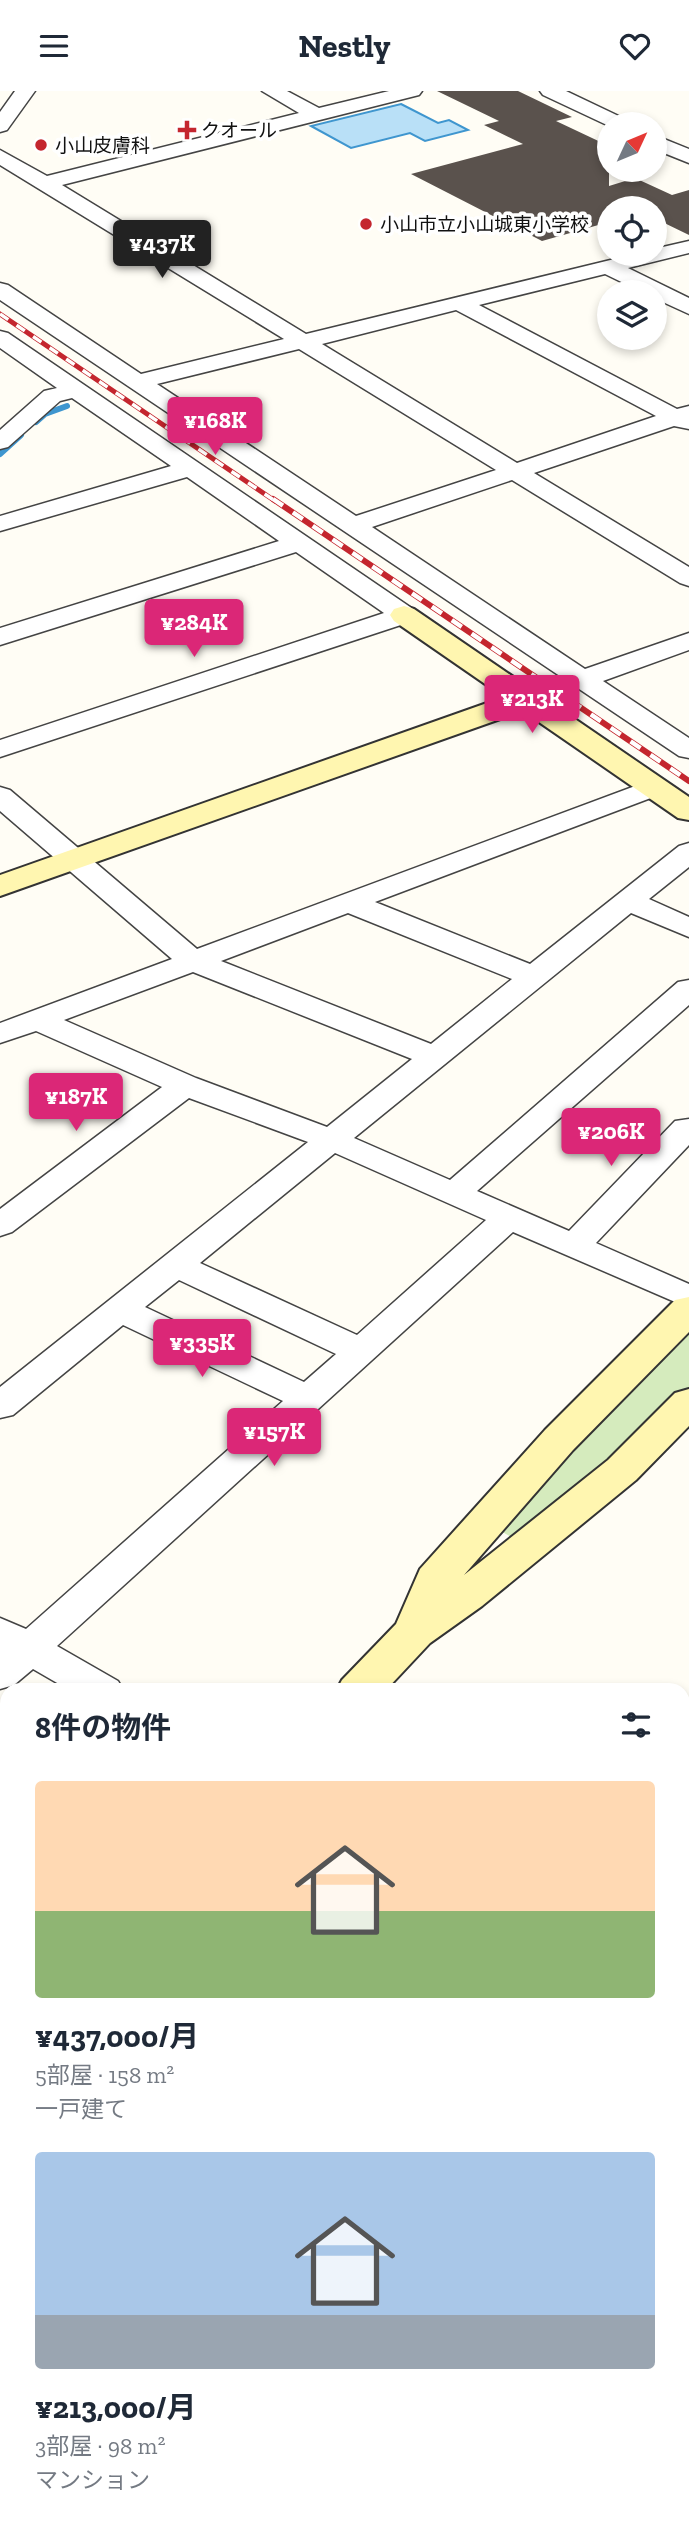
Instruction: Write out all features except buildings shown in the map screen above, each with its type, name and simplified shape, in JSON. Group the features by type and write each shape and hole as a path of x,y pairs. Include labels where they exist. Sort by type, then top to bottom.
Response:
{"street":[{"path":"0,126 25,91"},
{"path":"272,91 317,115"},
{"path":"45,183 412,91"},
{"path":"550,91 597,113"},
{"path":"667,147 689,157"},
{"path":"0,156 689,578"},
{"path":"137,382 689,247"},
{"path":"608,267 689,307"},
{"path":"0,290 689,750"},
{"path":"459,303 684,418"},
{"path":"0,338 192,467 689,811"},
{"path":"0,442 52,396 78,390"},
{"path":"355,525 684,418"},
{"path":"0,524 192,467"},
{"path":"4,632 299,543"},
{"path":"0,749 404,615"},
{"path":"582,679 689,641"},
{"path":"0,885 526,699"},
{"path":"0,1034 654,787"},
{"path":"0,796 193,961 434,1056"},
{"path":"0,1406 689,852"},
{"path":"628,901 689,928"},
{"path":"348,902 534,977"},
{"path":"454,1194 689,989"},
{"path":"36,1019 185,1085 330,1139 689,1297"},
{"path":"0,1225 185,1085"},
{"path":"574,1246 687,1128"},
{"path":"0,1675 15,1640 308,1398 509,1218"},
{"path":"174,1265 360,1351"},
{"path":"119,1309 308,1398"},
{"path":"415,1632 435,1580 559,1440 689,1309"},
{"path":"366,1683 415,1632 467,1595 622,1469 689,1402"},
{"path":"15,1640 90,1683"}],"green space":[{"path":"689,1318 689,1387 606,1470 520,1542 497,1529"}],"water":[{"path":"401,104 438,123 449,120 468,130 425,141 410,133 351,148 311,126"}],"waterway":[{"path":"36,422 45,414 67,406"},
{"path":"0,454 21,435"}],"railway":[{"path":"0,314 275,501"},
{"path":"273,499 689,781"}],"place":[{"name":"クオール","path":"187,130"},
{"name":"小山皮膚科","path":"41,145"},
{"name":"小山市立小山城東小学校","path":"366,224"}]}
